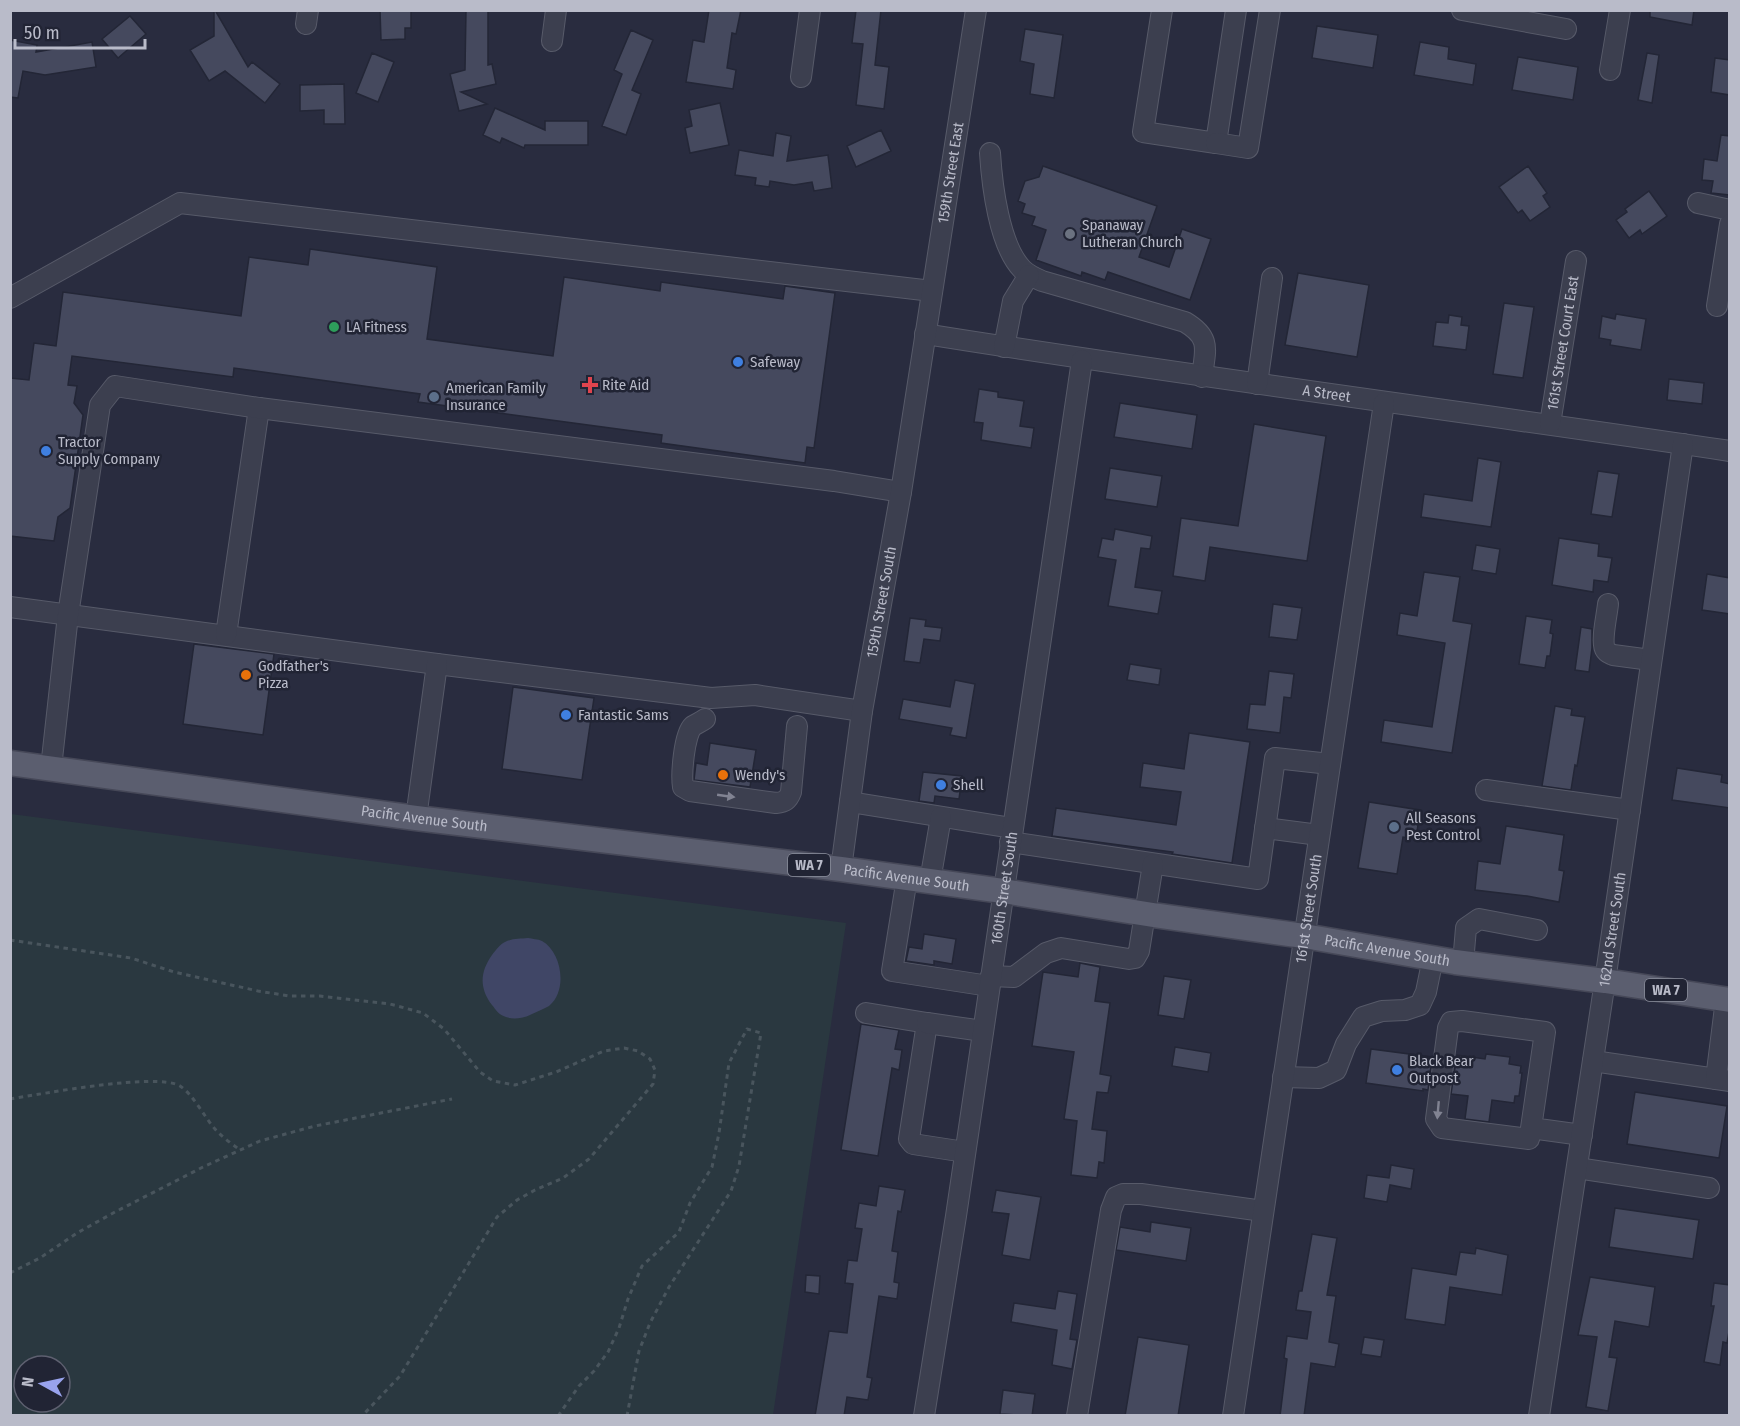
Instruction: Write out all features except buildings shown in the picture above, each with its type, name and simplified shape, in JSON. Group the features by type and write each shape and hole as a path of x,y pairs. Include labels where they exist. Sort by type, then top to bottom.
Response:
{"main road":[{"name":"Pacific Avenue South","path":"10,763 416,818 918,879 1304,936 1463,963 1728,999"}],"street":[{"path":"552,41 556,10"},
{"path":"801,77 810,10"},
{"name":"159th Street East","path":"925,334 976,10"},
{"path":"1162,10 1143,132 1248,148 1270,10"},
{"path":"1216,143 1236,10"},
{"path":"1462,10 1508,14 1566,29"},
{"path":"1610,70 1620,10"},
{"path":"990,153 994,192 1006,240 1017,262 1029,275 1042,281 1185,322 1197,329 1205,348 1202,377"},
{"path":"10,298 180,203 932,291"},
{"path":"1698,203 1730,210"},
{"path":"1717,306 1730,224"},
{"name":"161st Street Court East","path":"1550,424 1576,261"},
{"path":"1004,347 1013,301 1029,275"},
{"path":"1257,384 1272,278"},
{"name":"A Street","path":"925,334 1082,360 1730,451"},
{"name":"159th Street South","path":"841,869 862,711 901,492 925,334"},
{"name":"160th Street South","path":"924,1416 1082,360"},
{"path":"51,768 68,615 100,405 115,386 259,408 824,480 901,492"},
{"name":"161st Street South","path":"1233,1416 1384,403"},
{"path":"226,635 259,408"},
{"name":"162nd Street South","path":"1539,1416 1683,444"},
{"path":"1608,604 1604,641 1608,652 1613,655 1651,660"},
{"path":"10,607 711,698 755,695 862,711"},
{"path":"416,818 437,664"},
{"path":"683,787 681,778 687,735 692,727 705,719"},
{"path":"665,773 672,781 690,791 776,803 784,802 791,792 797,726"},
{"path":"850,802 941,817 1011,836 1153,864 1258,879 1275,758 1330,764"},
{"path":"1486,790 1630,810"},
{"path":"941,817 918,879 892,971 990,981 1014,976 1046,953 1061,948 1135,958 1139,951 1153,864"},
{"path":"1265,828 1319,835"},
{"path":"1463,963 1466,928 1479,919 1536,930"},
{"path":"1283,1077 1319,1078 1336,1070 1346,1044 1363,1017 1382,1011 1405,1010 1420,1005 1426,992 1433,958"},
{"path":"1593,1061 1723,1080 1728,999"},
{"path":"866,1013 983,1031"},
{"path":"1462,1021 1545,1032 1532,1128 1529,1139 1442,1128 1436,1119 1448,1028 1451,1022 1462,1021"},
{"path":"927,1023 909,1139 913,1144 965,1152"},
{"path":"1532,1128 1582,1135"},
{"path":"1577,1168 1709,1188"},
{"path":"1077,1416 1111,1210 1116,1197 1123,1194 1141,1194 1263,1211"}],"path":[{"path":"10,939 131,958 174,972 258,991 289,996 320,996 390,1004 423,1013 444,1029 480,1072 493,1081 515,1085 556,1072 604,1050 624,1048 638,1051 650,1059 655,1070 653,1084 589,1159 563,1178 518,1200 497,1218 400,1376 362,1416"},
{"path":"558,1416 579,1386 608,1352 642,1266 679,1232 690,1203 712,1167 729,1063 747,1029 761,1033 739,1166 731,1191 669,1287 650,1323 639,1351 627,1416"},
{"path":"10,1098 96,1086 164,1081 180,1086 196,1103 216,1131 240,1150"},
{"path":"10,1273 40,1258 76,1233 115,1212 202,1167 260,1141 315,1126 452,1099"}],"shaded area":[{"path":"11,814 846,923 773,1415 11,1415"}],"water":[{"path":"528,938 542,941 554,954 560,972 559,991 549,1006 526,1017 509,1018 500,1014 488,999 483,986 483,974 488,961 501,944"}],"place":[{"name":"Spanaway Lutheran Church","path":"1070,234"},
{"name":"LA Fitness","path":"334,327"},
{"name":"Safeway","path":"738,362"},
{"name":"Rite Aid","path":"590,385"},
{"name":"American Family Insurance","path":"434,397"},
{"name":"Tractor Supply Company","path":"46,451"},
{"name":"Godfather's Pizza","path":"246,675"},
{"name":"Fantastic Sams","path":"566,715"},
{"name":"Wendy's","path":"723,775"},
{"name":"Shell","path":"941,785"},
{"name":"All Seasons Pest Control","path":"1394,827"},
{"name":"Black Bear Outpost","path":"1397,1070"}]}
